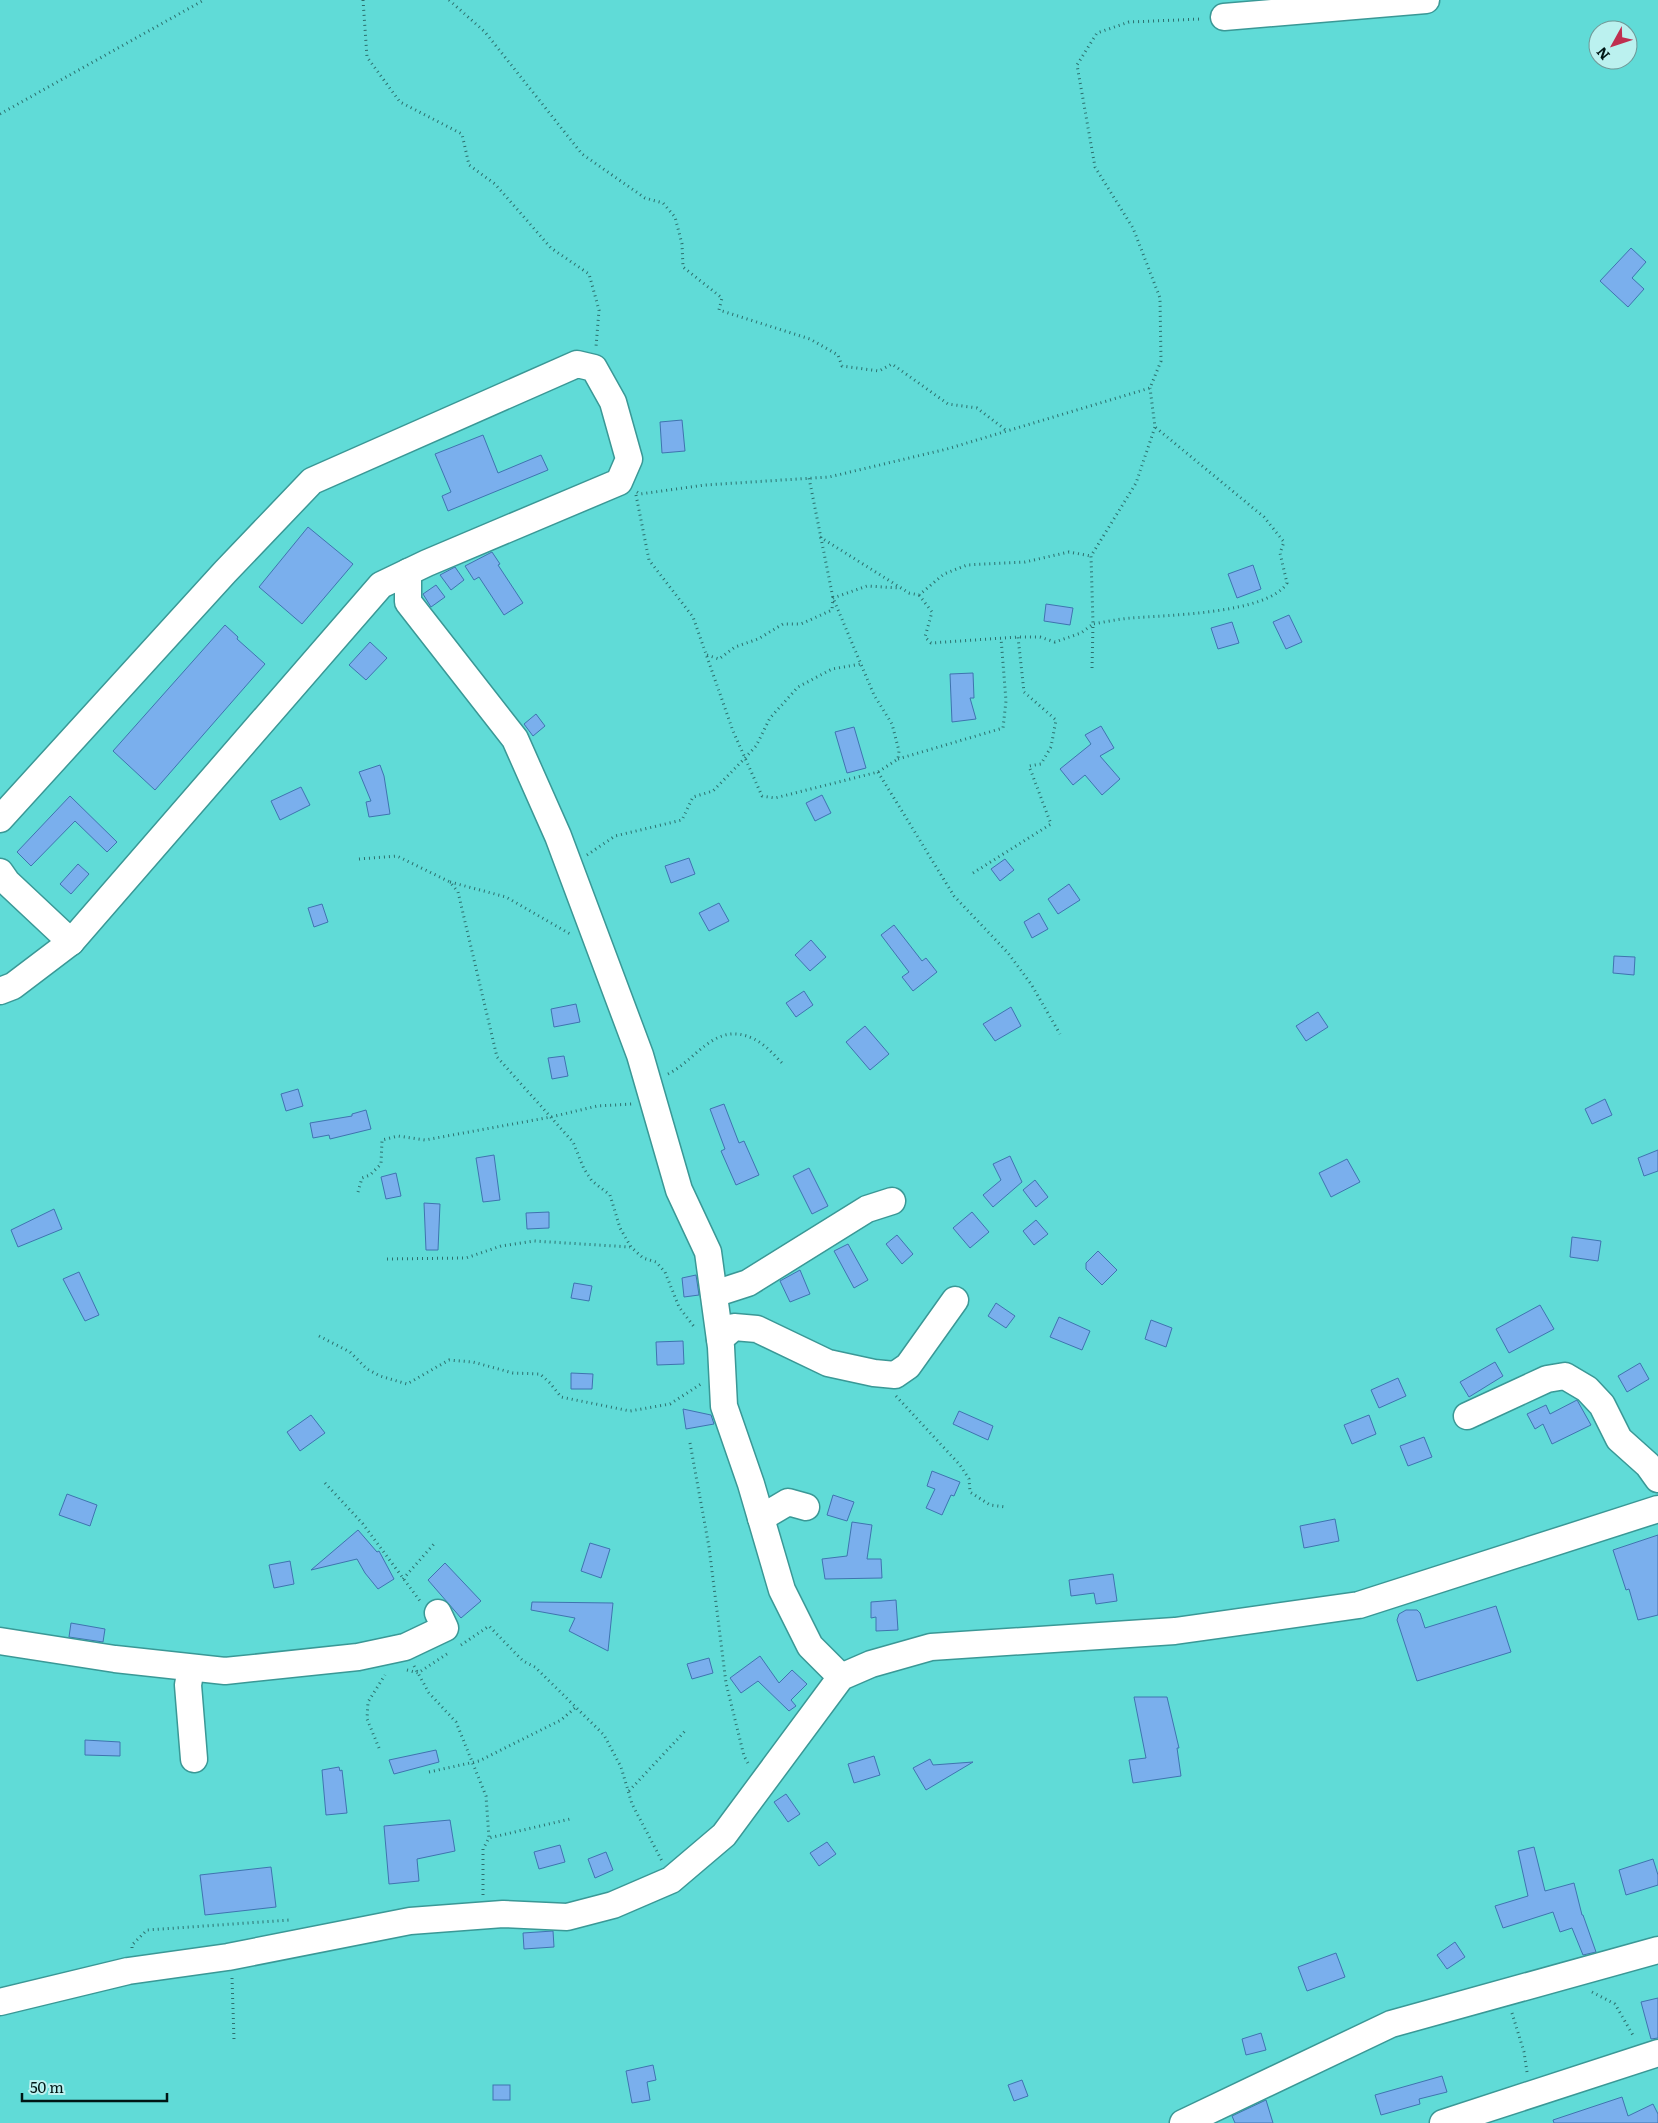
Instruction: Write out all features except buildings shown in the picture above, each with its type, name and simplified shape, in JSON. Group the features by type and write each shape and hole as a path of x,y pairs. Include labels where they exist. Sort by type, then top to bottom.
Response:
{"street":[{"path":"1224,18 1426,0"},
{"path":"0,820 225,572 312,481 577,364 594,368 613,402 629,459 619,482 381,585 70,942 12,986 0,991"},
{"path":"408,572 408,602 516,739 558,836 640,1055 679,1190 708,1252 721,1354 724,1406 761,1518 782,1590 810,1646 841,1677"},
{"path":"0,872 7,882 70,942"},
{"path":"714,1294 748,1282 867,1209 892,1201"},
{"path":"721,1354 734,1327 757,1330 828,1362 882,1374 896,1375 908,1366 955,1300"},
{"path":"1467,1416 1548,1379 1565,1376 1592,1394 1602,1406 1619,1439 1648,1465 1658,1479"},
{"path":"761,1518 788,1502 806,1506"},
{"path":"0,2002 128,1971 228,1957 410,1921 503,1914 567,1917 614,1905 671,1880 724,1835 841,1677 871,1664 931,1647 1175,1630 1359,1605 1658,1509"},
{"path":"0,1641 114,1659 225,1671 358,1658 403,1658 445,1628 438,1613"},
{"path":"191,1668 188,1685 194,1759"},
{"path":"1182,2123 1392,2024 1658,1950"},
{"path":"1443,2123 1652,2055"}],"path":[{"path":"0,114 204,0"},
{"path":"363,0 367,57 400,102 462,134 469,165 495,184 551,248 589,274 599,310 594,368"},
{"path":"449,0 485,32 582,154 645,198 663,203 675,216 682,244 683,266 722,298 720,310 810,339 838,355 842,366 878,371 892,364 948,404 978,408 1007,431"},
{"path":"1092,668 1091,556 1136,484 1155,427 1150,388 1161,360 1160,298 1133,228 1095,167 1077,64 1097,33 1129,22 1224,18"},
{"path":"1001,638 1006,701 1003,728 898,759 878,772 775,798 762,796 733,731 693,616 648,560 636,492 640,494 705,485 829,476 920,455 1150,388"},
{"path":"820,537 901,588 919,595 932,612 925,637 931,643 1018,637 1040,637 1055,642 1081,633 1093,624 1129,618 1225,610 1264,600 1282,592 1287,583 1280,553 1284,542 1264,517 1155,427"},
{"path":"810,478 833,598 874,695 892,724 899,751 898,759"},
{"path":"919,595 944,574 967,565 1025,562 1069,552 1091,556"},
{"path":"833,598 867,586 901,588"},
{"path":"707,655 719,659 735,647 758,639 783,624 801,624 832,610 833,598"},
{"path":"973,873 1051,824 1028,766 1041,764 1051,747 1056,720 1024,692 1018,637"},
{"path":"573,875 588,855 615,836 682,820 693,797 713,791 756,746 770,718 798,687 832,669 861,664"},
{"path":"878,772 954,896 1008,953 1031,984 1060,1034"},
{"path":"358,860 397,856 450,882 506,897 559,928 601,949"},
{"path":"319,1336 350,1352 368,1369 380,1376 406,1384 449,1360 473,1362 513,1373 540,1374 561,1397 630,1411 670,1404 721,1354 699,1332 679,1307 665,1272 656,1262 643,1258 631,1247 620,1228 610,1196 592,1181 584,1169 573,1142 497,1057 458,892 450,882"},
{"path":"358,1192 362,1178 370,1175 381,1164 382,1140 398,1136 425,1140 551,1117 597,1106 635,1104 648,1083 677,1070 716,1037 730,1032 755,1039 784,1064"},
{"path":"387,1258 466,1258 501,1246 534,1241 631,1247"},
{"path":"882,1374 896,1396 960,1465 969,1479 970,1492 990,1505 1006,1507"},
{"path":"690,1443 709,1547 726,1683 744,1756 760,1786"},
{"path":"325,1483 363,1524 424,1606 435,1609 438,1613"},
{"path":"403,1579 434,1544"},
{"path":"458,1647 489,1626 523,1661 535,1667 604,1736 621,1767 632,1804 671,1880"},
{"path":"418,1673 450,1652"},
{"path":"403,1658 418,1673"},
{"path":"403,1658 418,1673 428,1693 456,1722 486,1796 489,1838 483,1849 482,1915"},
{"path":"379,1748 367,1720 368,1702 386,1673"},
{"path":"429,1772 479,1761 561,1720 575,1708"},
{"path":"628,1792 687,1729"},
{"path":"489,1838 570,1819"},
{"path":"128,1971 132,1945 147,1930 290,1920 299,1943"},
{"path":"228,1957 232,1969 234,2040"},
{"path":"1565,1976 1583,1988 1615,2004 1652,2055"},
{"path":"1505,1993 1524,2052 1530,2095"}]}
